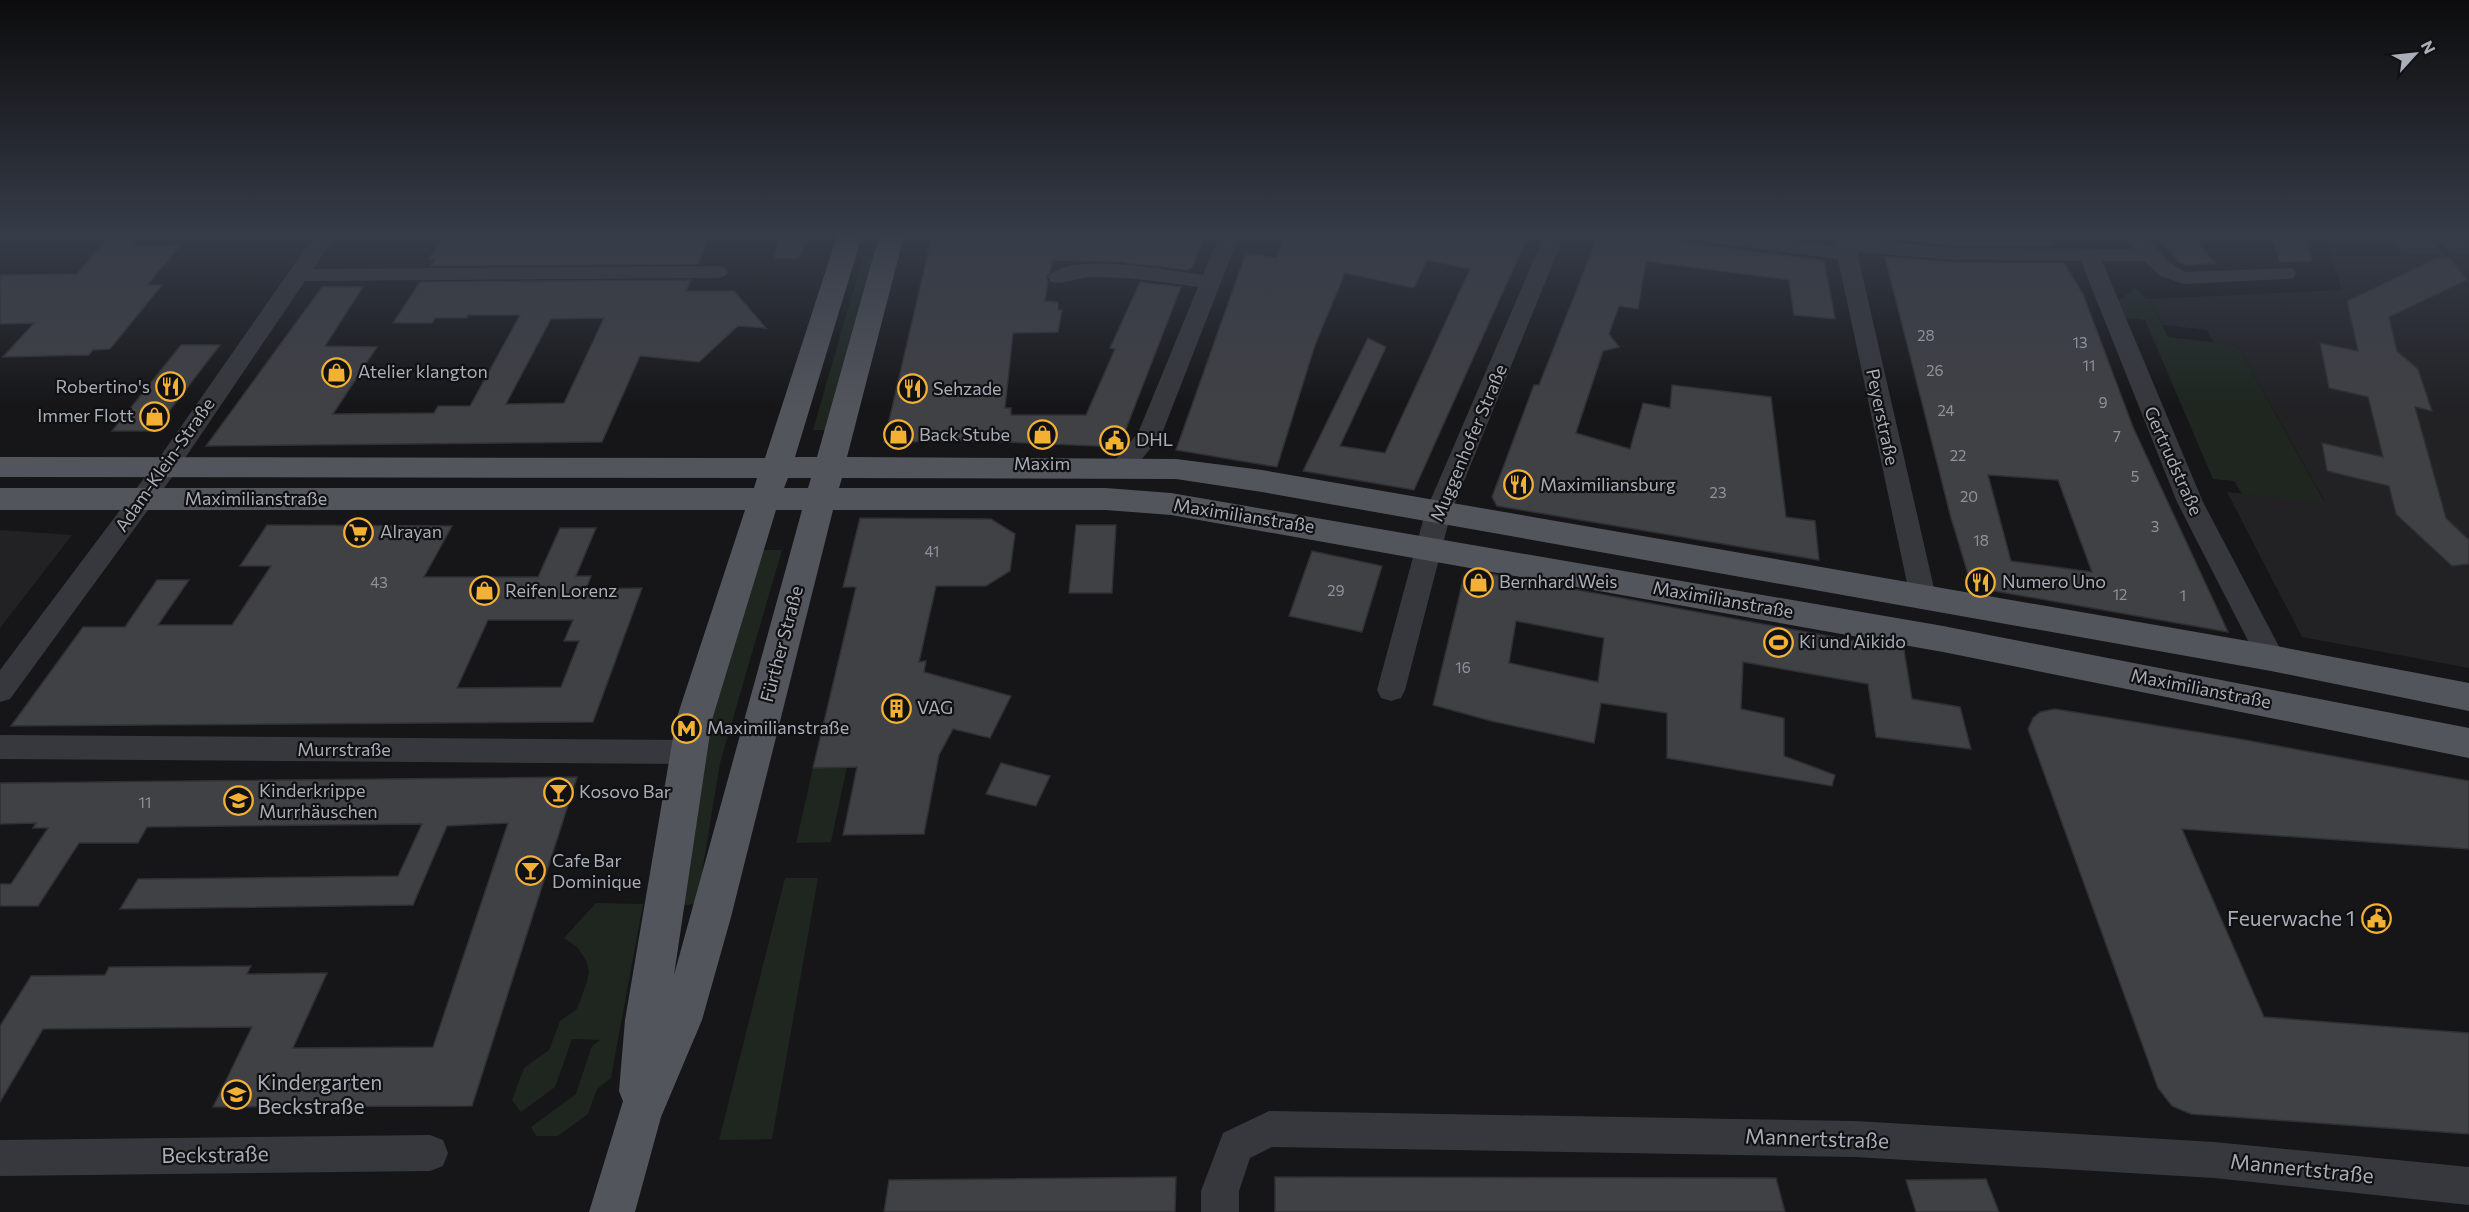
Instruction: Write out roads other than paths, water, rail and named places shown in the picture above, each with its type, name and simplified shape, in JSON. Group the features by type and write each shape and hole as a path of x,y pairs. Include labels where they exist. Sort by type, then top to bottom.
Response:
{"main road":[{"name":"Fürther Straße","path":"639,1116 646,1020 688,752 702,691 832,293"},
{"name":"Fürther Straße","path":"612,1212 639,1116 681,1020 711,917 877,293"},
{"name":"Maximilianstraße","path":"0,466 165,467 771,483 820,500 1042,499 1149,502 1428,548 1943,639 2469,743"},
{"name":"Maximilianstraße","path":"0,499 142,499 771,483 830,466 1121,467 1216,474 2271,658 2469,697"}],"street":[{"name":"Adam-Klein-Straße","path":"0,691 165,467 286,293"},
{"path":"1121,467 1145,443 1207,293"},
{"name":"Muggenhofer Straße","path":"1391,690 1438,513 1530,293"},
{"name":"Peyerstraße","path":"1856,293 1923,597"},
{"name":"Gertrudstraße","path":"2104,293 2145,398 2190,502 2271,658"},
{"name":"Murrstraße","path":"0,747 688,752"},
{"name":"Mannertstraße","path":"1220,1212 1220,1191 1236,1146 1269,1129 1855,1139 2214,1160 2469,1186"},
{"name":"Beckstraße","path":"0,1158 430,1153"}],"place":[{"name":"Atelier klangton","path":"337,372"},
{"name":"Robertino's","path":"171,387"},
{"name":"Sehzade","path":"912,389"},
{"name":"Immer Flott","path":"155,416"},
{"name":"Back Stube","path":"898,435"},
{"name":"Maxim","path":"1042,435"},
{"name":"DHL","path":"1115,440"},
{"name":"Maximiliansburg","path":"1519,485"},
{"name":"Alrayan","path":"359,532"},
{"name":"Bernhard Weis","path":"1478,582"},
{"name":"Numero Uno","path":"1981,582"},
{"name":"Reifen Lorenz","path":"484,591"},
{"name":"Ki und Aikido","path":"1778,642"},
{"name":"VAG","path":"896,708"},
{"name":"Maximilianstraße","path":"686,728"},
{"name":"Kosovo Bar","path":"558,792"},
{"name":"Kinderkrippe Murrhäuschen","path":"238,801"},
{"name":"Cafe Bar Dominique","path":"531,871"},
{"name":"Feuerwache 1","path":"2376,919"},
{"name":"Kindergarten Beckstraße","path":"236,1095"}]}
